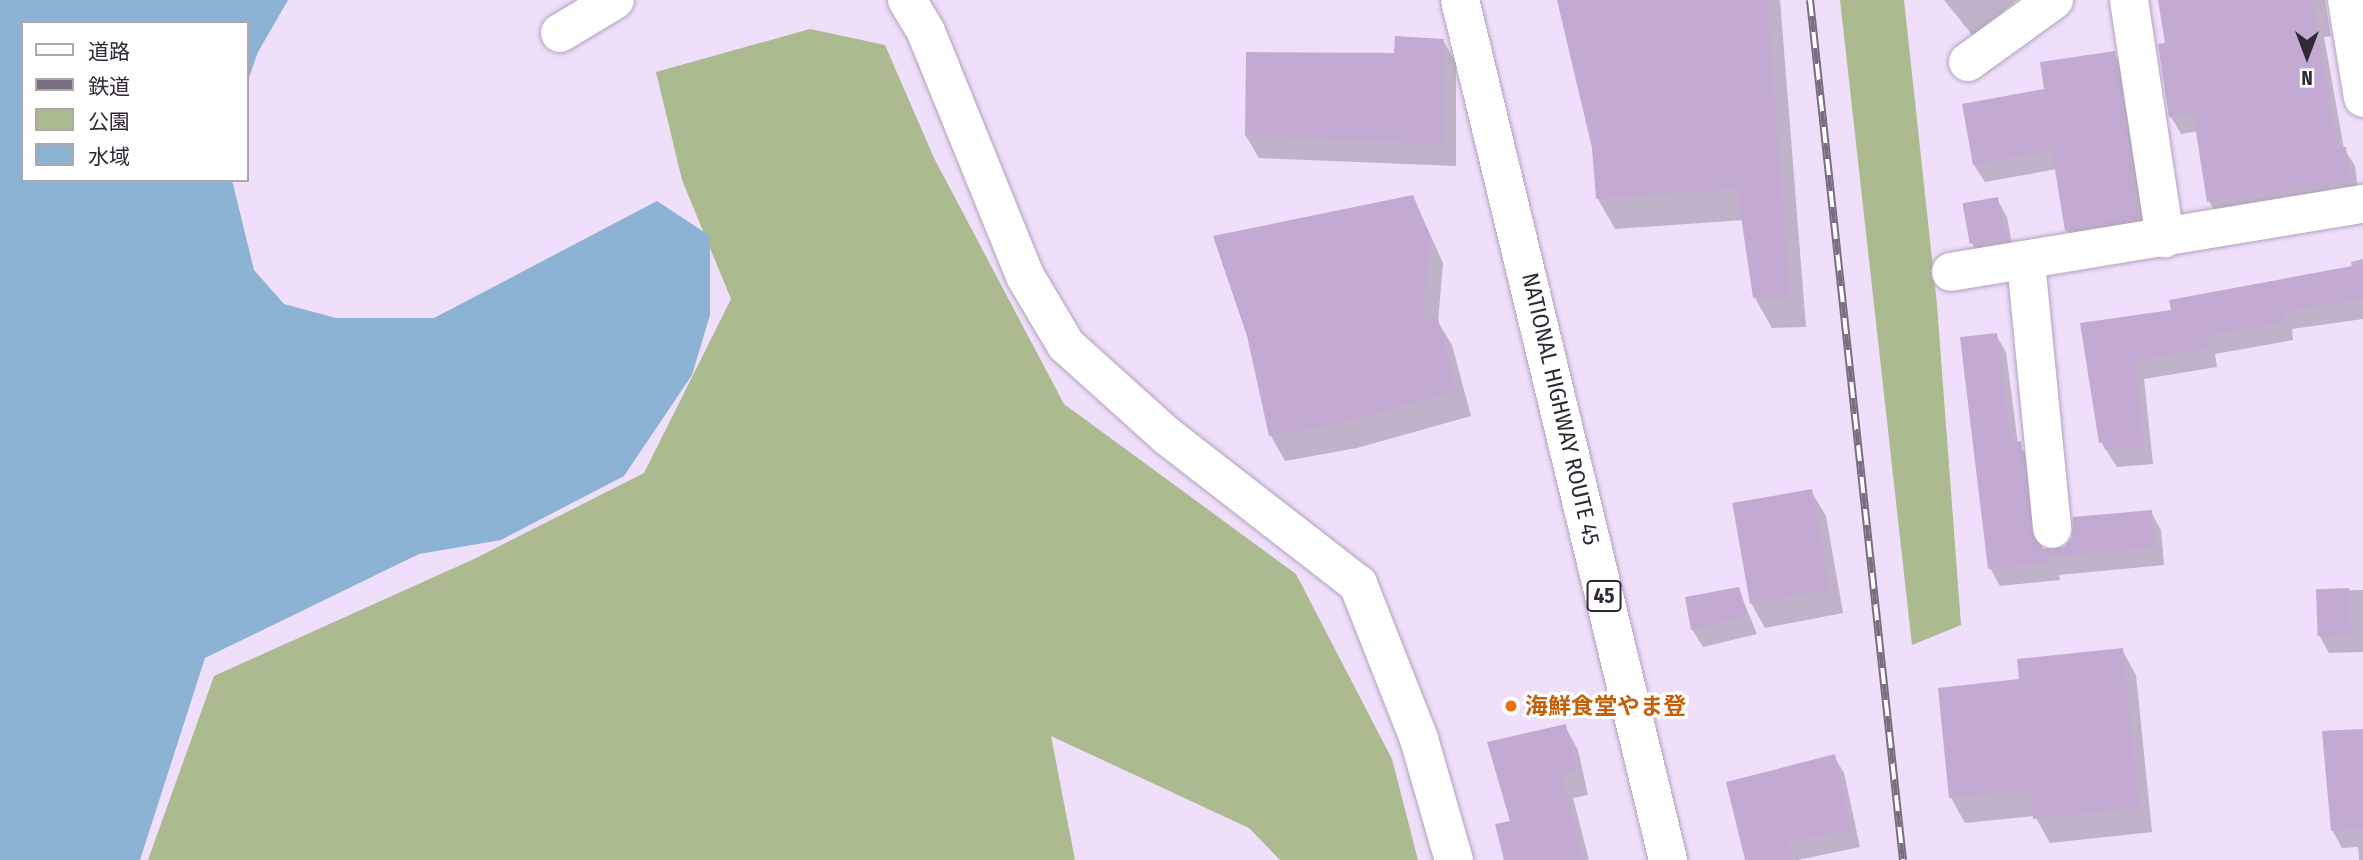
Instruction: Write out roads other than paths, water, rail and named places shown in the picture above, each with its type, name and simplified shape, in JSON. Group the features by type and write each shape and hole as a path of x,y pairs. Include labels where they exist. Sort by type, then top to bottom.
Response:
{"main road":[{"path":"560,33 615,0"},
{"path":"907,0 926,32 1025,276 1066,345 1167,436 1358,584 1419,739 1454,860"},
{"name":"NATIONAL HIGHWAY ROUTE 45","path":"1460,0 1668,860"},
{"path":"1968,62 2054,0"},
{"path":"2129,0 2165,239"},
{"path":"2347,0 2363,99"},
{"path":"1951,272 2026,262 2363,204"},
{"path":"2026,262 2052,529"}],"water":[{"path":"0,0 288,0 258,52 248,80 248,21 21,21 21,182 232,182 254,270 284,304 336,318 434,318 657,201 710,236 710,315 692,375 624,476 501,540 419,554 205,658 140,860 0,860"}],"railway":[{"path":"1810,0 1903,860"}],"place":[{"name":"海鮮食堂やま登","path":"1511,706"}]}
